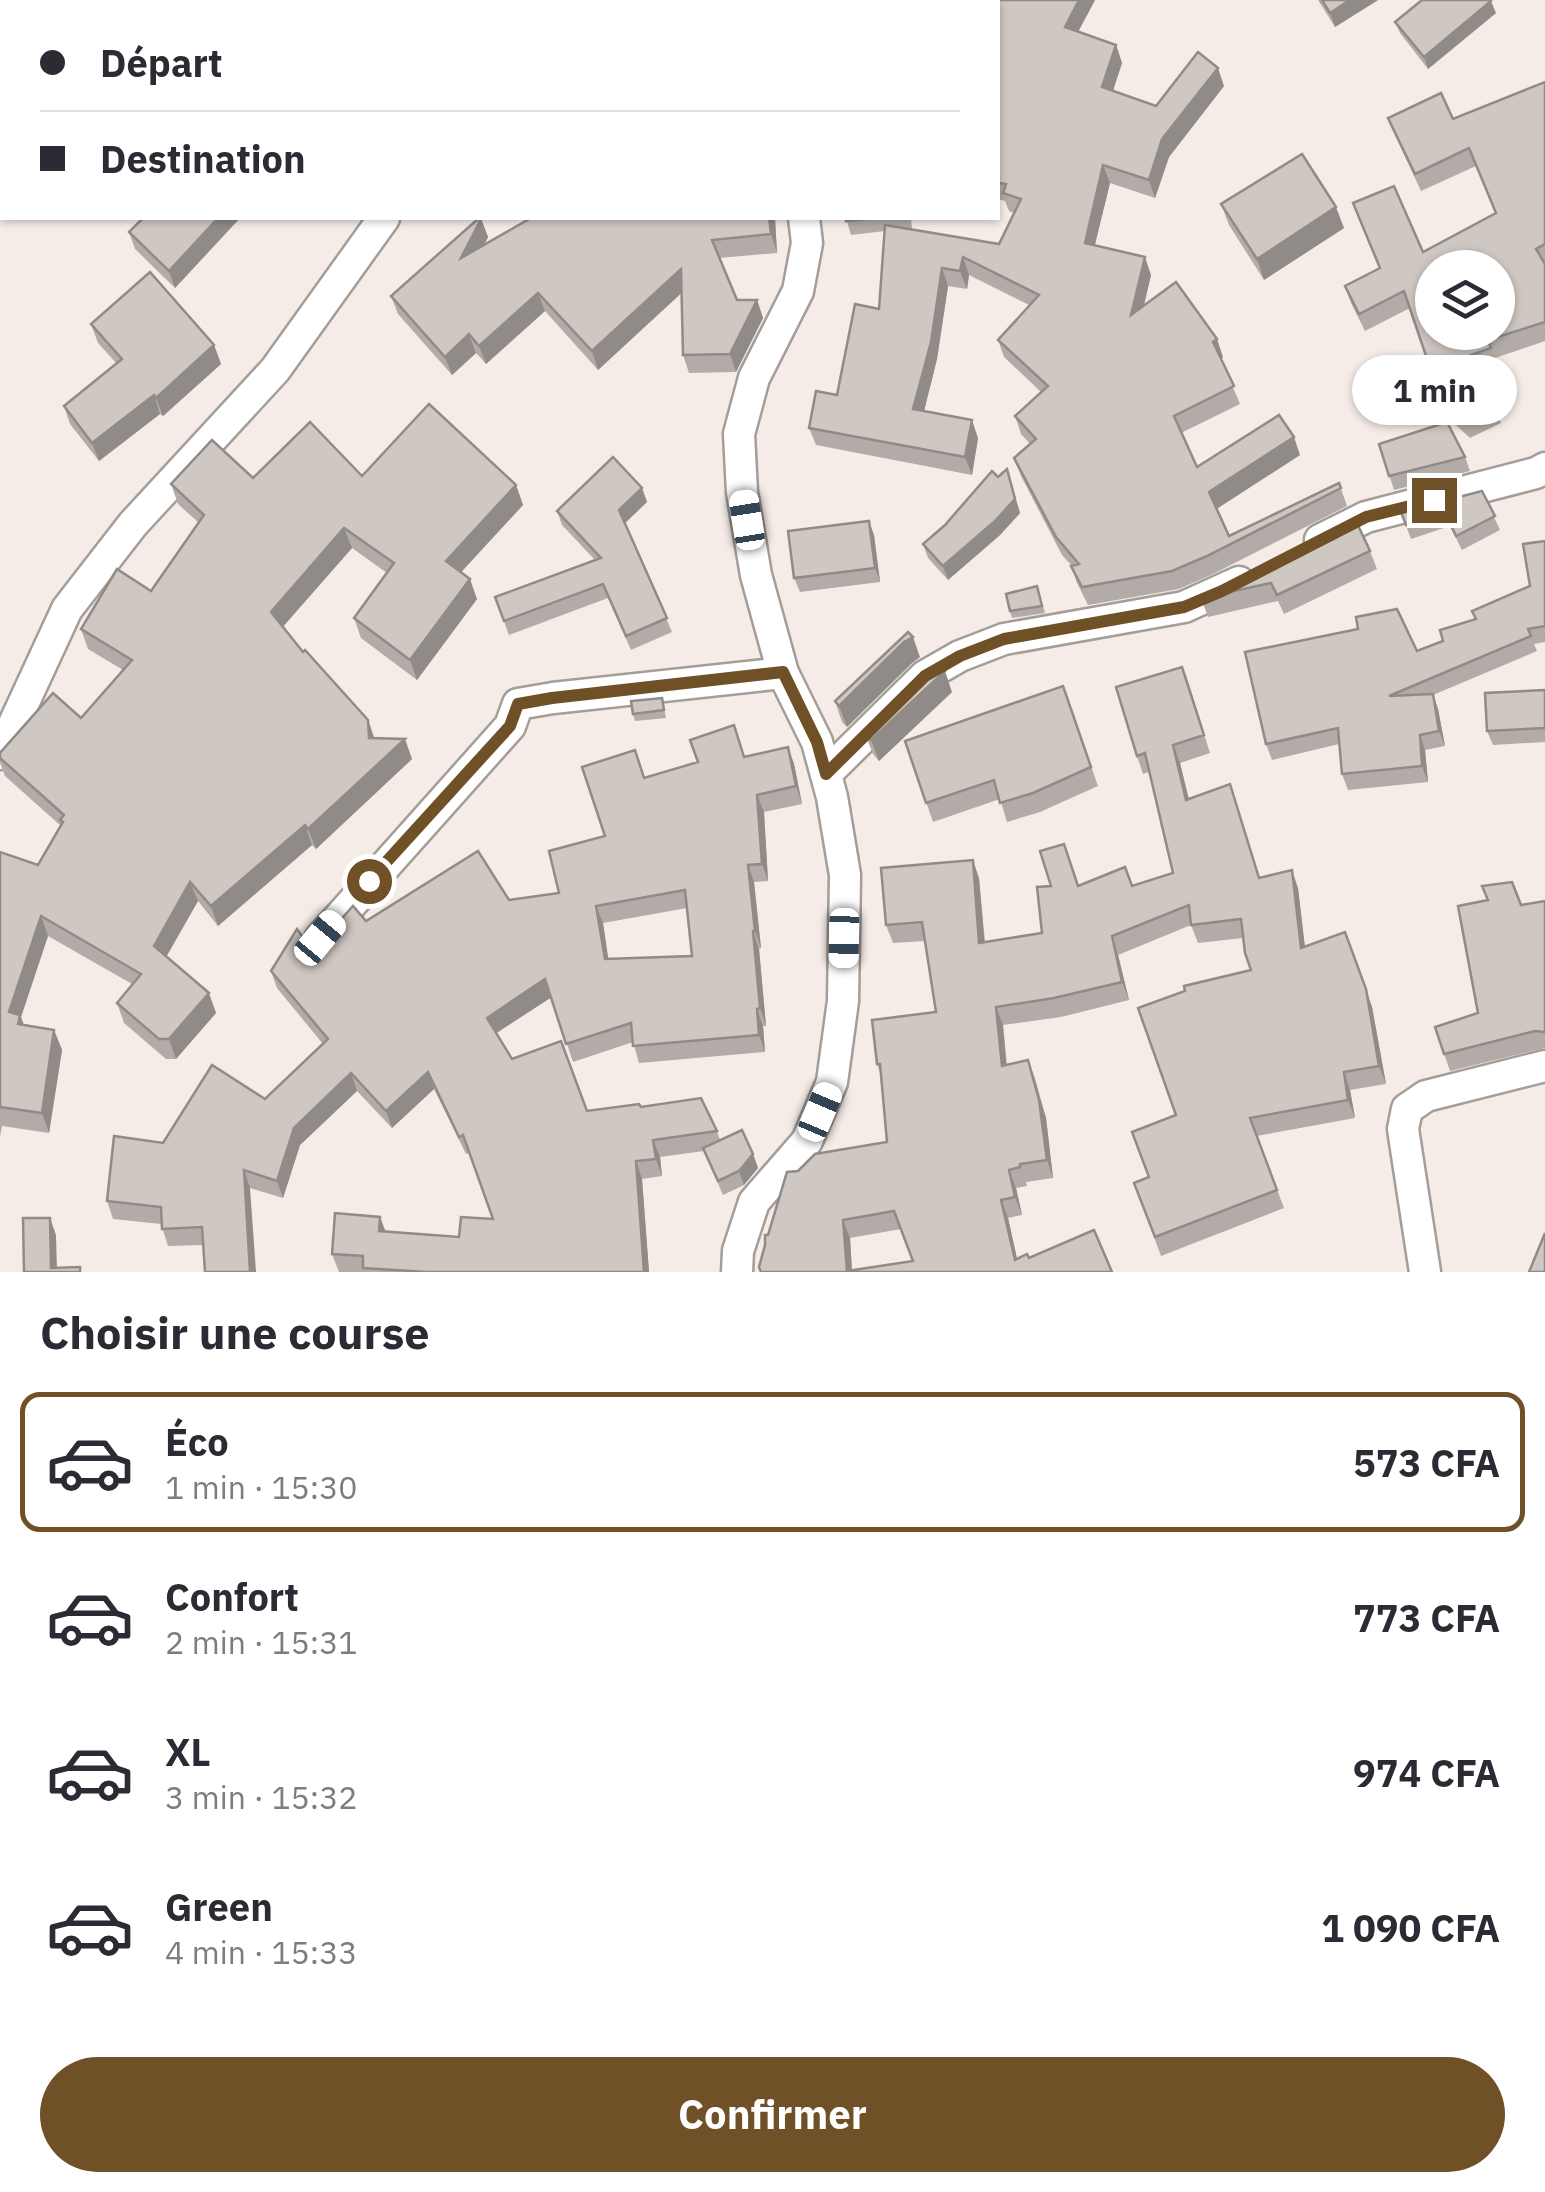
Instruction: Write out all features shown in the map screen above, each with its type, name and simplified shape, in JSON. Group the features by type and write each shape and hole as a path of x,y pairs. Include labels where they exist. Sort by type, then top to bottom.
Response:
{"street":[{"path":"0,754 66,608 132,524 274,370 383,220"},
{"path":"737,1272 738,1250 754,1202 807,1142 832,1082 843,1001 845,876 832,797 817,742 783,672 756,576 742,492 739,434 754,378 798,291 807,242 804,220"},
{"path":"1300,550 1366,517 1545,468"},
{"path":"826,774 925,676 960,656 1004,639 1184,607 1269,566"},
{"path":"320,938 510,726 518,704 783,672"},
{"path":"1424,1272 1403,1129 1407,1109 1426,1096 1545,1066"}],"building":[{"path":"1000,0 1079,0 1065,27 1116,45 1102,87 1156,106 1198,52 1218,68 1162,139 1149,180 1103,165 1085,243 1145,257 1131,315 1176,282 1217,339 1213,342 1234,386 1174,416 1197,467 1279,415 1294,437 1209,492 1229,536 1339,483 1341,488 1172,571 1082,587 1071,566 1079,564 1056,537 1014,458 1036,439 1015,416 1048,386 998,340 1039,295 963,257 960,271 942,268 931,342 913,409 972,420 965,457 809,428 816,391 837,395 855,304 879,309 885,225 999,244 1021,199 1003,193 1006,184 1000,183"},
{"path":"1322,0 1350,0 1330,13"},
{"path":"1422,0 1491,1 1424,57 1395,22"},
{"path":"1545,82 1545,244 1536,249 1545,264 1545,322 1515,331 1515,250 1427,250 1496,213 1469,148 1415,174 1388,118 1441,93 1453,119"},
{"path":"1302,154 1336,207 1257,259 1221,204"},
{"path":"1394,186 1422,250 1415,250 1415,323 1404,291 1359,314 1345,286 1380,268 1353,203"},
{"path":"141,220 216,220 169,271 129,232"},
{"path":"477,220 480,220 461,258 528,220 769,220 771,234 712,240 737,300 757,300 730,354 683,355 681,269 592,351 538,293 479,346 469,334 445,357 391,296"},
{"path":"150,272 214,345 156,398 154,395 92,443 64,406 122,359 91,324"},
{"path":"1424,350 1485,350 1471,355 1495,405 1464,421 1441,400"},
{"path":"429,404 516,485 446,561 470,579 410,660 354,618 394,563 344,528 271,612 368,720 369,738 405,739 308,829 305,825 211,906 190,882 154,946 209,993 169,1039 159,1039 117,1003 141,974 41,916 9,1012 20,1015 18,1024 54,1030 42,1113 0,1107 0,852 38,865 64,815 0,758 0,753 53,693 81,718 132,660 81,629 117,569 151,591 204,515 171,484 212,440 253,478 310,422 362,476"},
{"path":"1447,422 1465,457 1389,476 1379,444"},
{"path":"613,457 642,488 619,510 667,618 626,636 603,584 504,621 495,597 601,558 557,511"},
{"path":"1007,469 1015,499 943,566 923,544 992,471 998,477"},
{"path":"1482,491 1495,516 1456,536 1445,512 1406,525 1401,512"},
{"path":"869,521 875,568 794,578 788,531"},
{"path":"1356,521 1370,551 1277,595 1271,583 1201,598"},
{"path":"1545,541 1545,626 1528,629 1531,636 1389,696 1433,694 1439,731 1420,735 1422,766 1342,774 1338,728 1266,744 1245,652 1358,629 1356,617 1397,609 1417,651 1443,641 1440,630 1476,619 1472,611 1530,586 1523,544"},
{"path":"1037,586 1042,606 1010,611 1006,594"},
{"path":"908,632 913,637 839,706 835,701"},
{"path":"939,665 945,671 871,740 865,734 929,670"},
{"path":"1182,667 1204,735 1173,745 1186,800 1230,784 1259,878 1292,870 1301,948 1345,932 1366,989 1379,1066 1344,1072 1348,1100 1250,1118 1277,1190 1155,1237 1134,1183 1149,1177 1132,1132 1176,1115 1138,1008 1185,991 1184,986 1251,970 1241,919 1191,925 1189,905 1112,936 1122,982 996,1007 1002,1066 1028,1060 1039,1100 1047,1160 1020,1164 1009,1170 1015,1197 1001,1200 1015,1260 1027,1254 1029,1258 1094,1230 1112,1272 761,1272 765,1235 787,1172 798,1171 815,1154 887,1142 872,1020 936,1012 922,922 886,925 881,868 973,860 979,943 1042,933 1037,887 1051,886 1040,851 1064,844 1078,886 1125,867 1132,886 1173,873 1145,753 1137,756 1116,687","holes":["894,1211 913,1261 847,1271 843,1220"]},
{"path":"1063,686 1091,767 1000,803 994,780 926,803 905,741"},
{"path":"1545,690 1545,728 1487,731 1485,693"},
{"path":"662,698 664,710 633,714 631,701"},
{"path":"734,725 744,757 788,747 796,786 757,795 762,864 748,865 759,1035 633,1046 631,1023 566,1044 545,979 487,1018 512,1059 561,1041 587,1111 701,1098 717,1131 653,1140 656,1159 636,1161 644,1272 427,1272 363,1268 363,1256 332,1254 335,1213 380,1217 379,1231 459,1237 461,1217 493,1219 463,1135 459,1137 428,1072 386,1111 351,1073 294,1128 277,1181 244,1170 250,1272 205,1272 202,1227 162,1229 161,1207 107,1201 114,1136 163,1143 212,1065 265,1099 328,1039 271,971 297,929 309,940 320,939 353,906 366,921 478,851 509,900 559,893 549,851 605,836 582,767 635,750 644,778 698,762 690,740","holes":["685,890 692,956 605,959 596,906"]},
{"path":"1512,882 1521,905 1545,901 1545,1032 1535,1031 1444,1054 1435,1027 1478,1013 1458,906 1488,900 1482,886"},
{"path":"742,1130 753,1154 739,1171 718,1181 703,1148"},
{"path":"23,1218 50,1218 51,1268 80,1267 80,1272 24,1272"},
{"path":"1545,1233 1545,1272 1529,1272"}],"route":[{"path":"369,881 510,726 518,704 783,672 817,742 826,774 925,676 960,656 1004,639 1184,607 1366,517 1434,500"}]}
